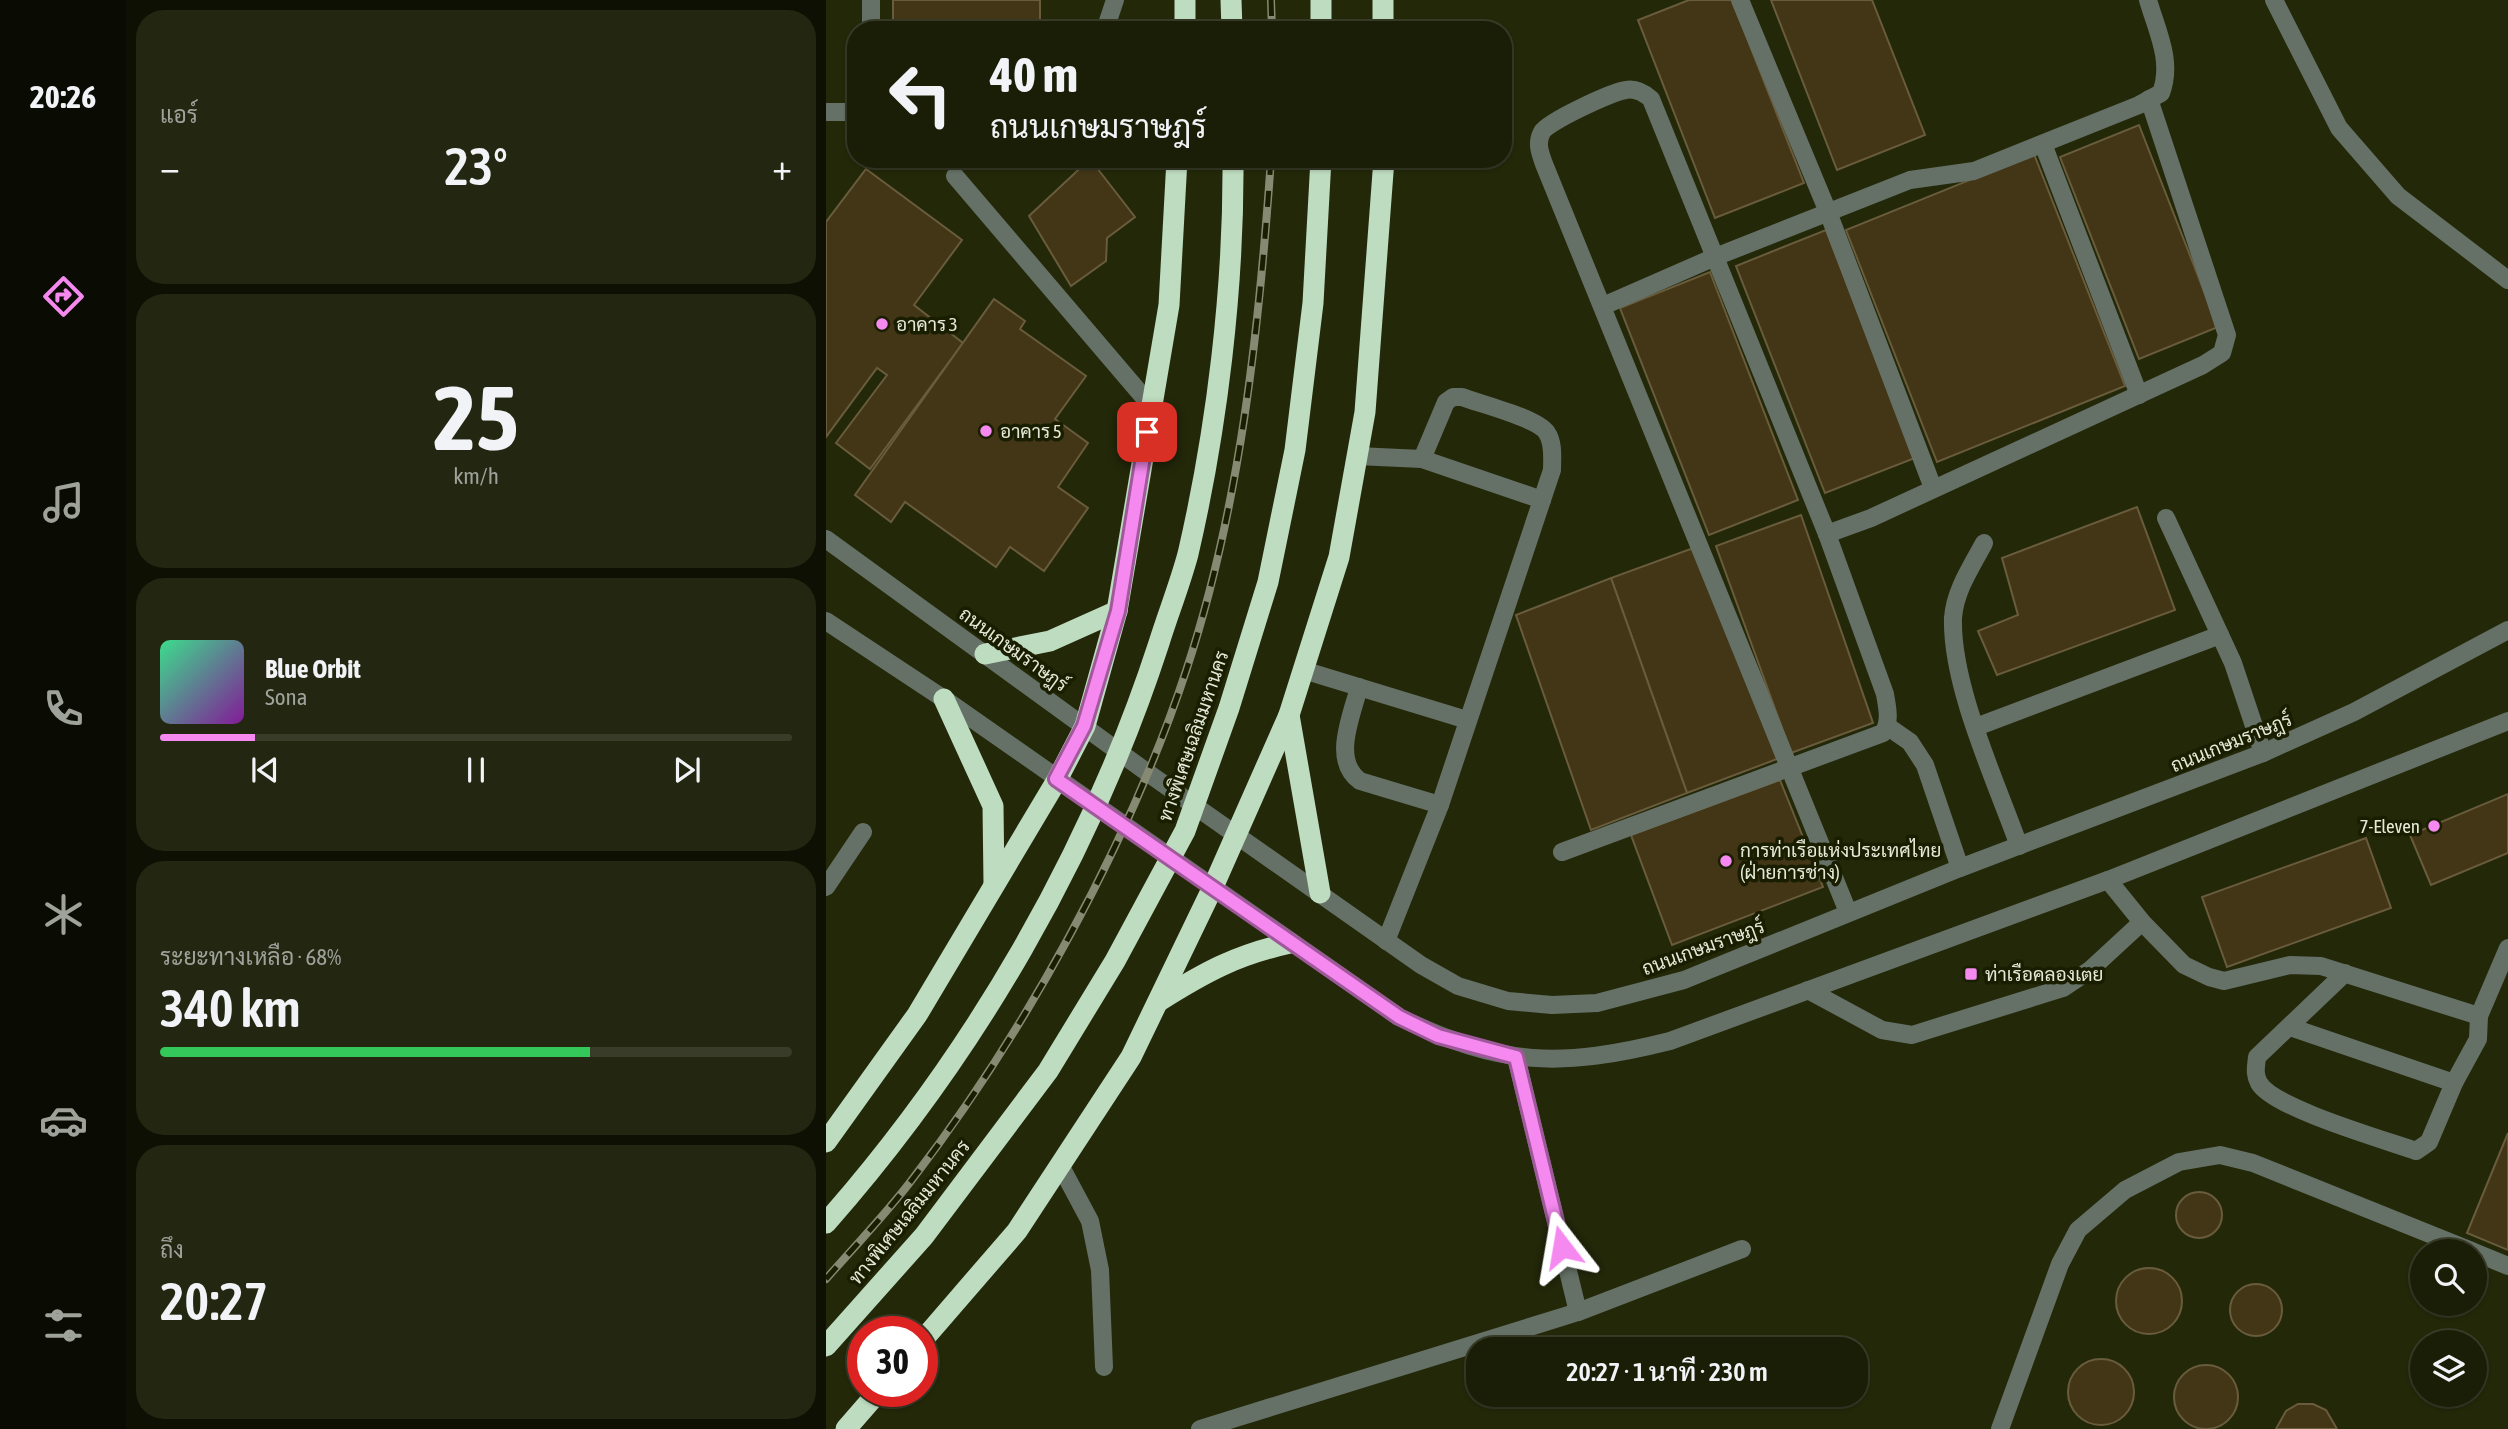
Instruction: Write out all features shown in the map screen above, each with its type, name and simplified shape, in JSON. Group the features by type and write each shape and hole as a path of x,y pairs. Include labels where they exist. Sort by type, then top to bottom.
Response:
{"highway":[{"path":"1185,0 1185,21"},
{"path":"1231,0 1232,21"},
{"path":"1321,0 1321,21"},
{"path":"1383,0 1383,21"},
{"path":"826,1142 844,1121 916,1015 1056,779 1084,726 1118,611 1152,407 1169,304 1177,168"},
{"path":"826,1223 875,1168 985,1010 1052,897 1107,785 1148,677 1187,556 1212,423 1226,295 1233,168"},
{"name":"ทางพิเศษเฉลิมมหานคร","path":"826,1346 923,1237 1048,1071 1115,961 1185,831 1229,708 1268,582 1292,463 1314,303 1321,168"},
{"path":"938,1322 1017,1231 1131,1057 1213,887 1289,715 1339,556 1365,412 1384,168"},
{"path":"985,654 1050,642 1118,611"},
{"path":"944,699 993,806 994,885"},
{"path":"1289,715 1320,893"},
{"path":"1159,1001 1211,968 1253,951 1290,943"},
{"path":"846,1429 865,1407"}],"street":[{"path":"870,0 871,21"},
{"path":"1108,21 1115,0"},
{"path":"1740,0 1828,212 1933,488"},
{"path":"1603,306 1715,257 1910,180 1974,171 2161,93 2167,77 2166,59 2148,0"},
{"path":"2274,0 2339,128 2398,196 2508,280"},
{"path":"1848,912 1538,145 1543,130 1627,89 1642,92 1651,100 1827,534 1885,694 1887,726"},
{"path":"1827,534 1871,518 2138,395 2222,353 2227,335 2149,99"},
{"path":"826,112 847,112"},
{"path":"2043,144 2138,395"},
{"path":"955,176 1152,407"},
{"path":"1387,941 1440,804 1552,470 1552,451 1547,432 1535,423 1462,397 1453,397 1446,402 1422,459"},
{"path":"1357,456 1422,459 1542,500"},
{"path":"2166,518 2220,635 2263,753"},
{"name":"ถนนเกษมราษฎร์","path":"826,539 1387,941 1458,986 1508,1002 1552,1005 1597,1003 1684,980 1848,912 2263,753 2354,712 2508,630"},
{"path":"1984,543 1960,587 1953,617 1964,687 2019,846"},
{"path":"826,621 944,699 1399,1017 1438,1036 1516,1057 1568,1060 1617,1054 1670,1041 2108,880 2508,722"},
{"path":"1976,727 2220,635"},
{"path":"1303,670 1467,720"},
{"path":"1359,687 1345,746 1345,764 1351,774 1360,781 1440,804"},
{"path":"1562,852 1874,738 1887,726"},
{"path":"1887,726 1910,742 1925,765 1961,868"},
{"path":"826,887 863,832"},
{"path":"2108,880 2142,922 2184,965 2224,981 2290,965 2321,965 2479,1016"},
{"path":"1808,990 1881,1030 1912,1035 2063,988 2090,970 2142,922"},
{"path":"2346,973 2257,1057 2255,1074 2260,1086 2278,1101 2416,1151 2429,1142 2454,1083 2478,1039 2479,1016 2508,948"},
{"path":"2290,1027 2454,1083"},
{"path":"1516,1057 1578,1312"},
{"path":"2000,1429 2060,1264 2078,1230 2125,1190 2179,1162 2220,1154 2253,1163 2441,1239"},
{"path":"1060,1165 1090,1221 1100,1270 1104,1367"},
{"path":"1199,1429 1578,1312 1742,1249"},
{"path":"2487,1258 2508,1266"}],"building":[{"path":"893,0 1040,0 1040,21 893,21"},
{"path":"1689,0 1732,0 1804,183 1715,218 1638,20"},
{"path":"1771,0 1872,0 1925,135 1837,170"},
{"path":"2139,125 2218,327 2139,359 2060,157"},
{"path":"2034,154 2125,386 1937,462 1846,230"},
{"path":"1080,168 1097,168 1135,217 1107,238 1106,261 1071,286 1029,216"},
{"name":"อาคาร 3","path":"866,169 962,240 914,305 963,343 870,469 836,443 887,375 877,368 826,437 826,222"},
{"path":"1826,230 1915,458 1825,493 1736,266"},
{"path":"1710,272 1798,500 1709,535 1620,308"},
{"name":"อาคาร 5","path":"994,299 1025,321 1020,329 1086,376 1055,419 1088,443 1058,487 1088,508 1044,571 1010,547 996,567 905,502 891,522 855,495"},
{"path":"2137,507 2175,610 1997,675 1978,631 2018,615 2002,558"},
{"path":"1801,515 1873,723 1791,753 1716,546"},
{"path":"1696,547 1777,759 1687,793 1611,578"},
{"path":"1611,578 1687,793 1591,830 1516,615"},
{"name":"การท่าเรือแห่งประเทศไทย (ฝ่ายการช่าง)","path":"1780,780 1823,887 1672,945 1631,835"},
{"path":"2508,794 2508,853 2431,885 2410,835"},
{"path":"2366,838 2391,908 2227,967 2202,897"},
{"path":"2508,1133 2508,1250 2487,1239 2467,1233"},
{"path":"2199,1192 2215,1199 2222,1215 2215,1231 2199,1238 2183,1231 2176,1215 2183,1199"},
{"path":"2149,1268 2162,1270 2172,1278 2180,1288 2180,1314 2172,1324 2162,1332 2149,1334 2136,1332 2126,1324 2118,1314 2116,1301 2118,1288 2126,1278 2136,1270"},
{"path":"2256,1284 2275,1291 2282,1310 2275,1329 2256,1336 2237,1329 2230,1310 2237,1291"},
{"path":"2101,1359 2114,1361 2124,1369 2132,1379 2132,1405 2124,1415 2114,1423 2101,1425 2088,1423 2078,1415 2070,1405 2068,1392 2070,1379 2078,1369 2088,1361"},
{"path":"2206,1365 2224,1371 2232,1379 2238,1397 2232,1415 2224,1423 2206,1429 2188,1423 2180,1415 2174,1397 2180,1379 2188,1371"},
{"path":"2298,1404 2313,1404 2326,1410 2337,1429 2276,1429 2286,1411"}],"railway":[{"path":"1271,0 1272,21"},
{"path":"826,1279 911,1181 953,1125 1032,1002 1103,870 1162,737 1205,609 1233,482 1253,353 1270,168"}],"place":[{"name":"อาคาร 3","path":"882,324"},
{"name":"อาคาร 5","path":"986,431"},
{"name":"7-Eleven","path":"2434,826"},
{"name":"การท่าเรือแห่งประเทศไทย (ฝ่ายการช่าง)","path":"1726,861"},
{"name":"ท่าเรือคลองเตย","path":"1971,974"}],"route":[{"path":"1147,432 1118,611 1084,726 1056,779 1126,825 1290,943 1399,1017 1438,1036 1516,1057 1562,1247"}]}
